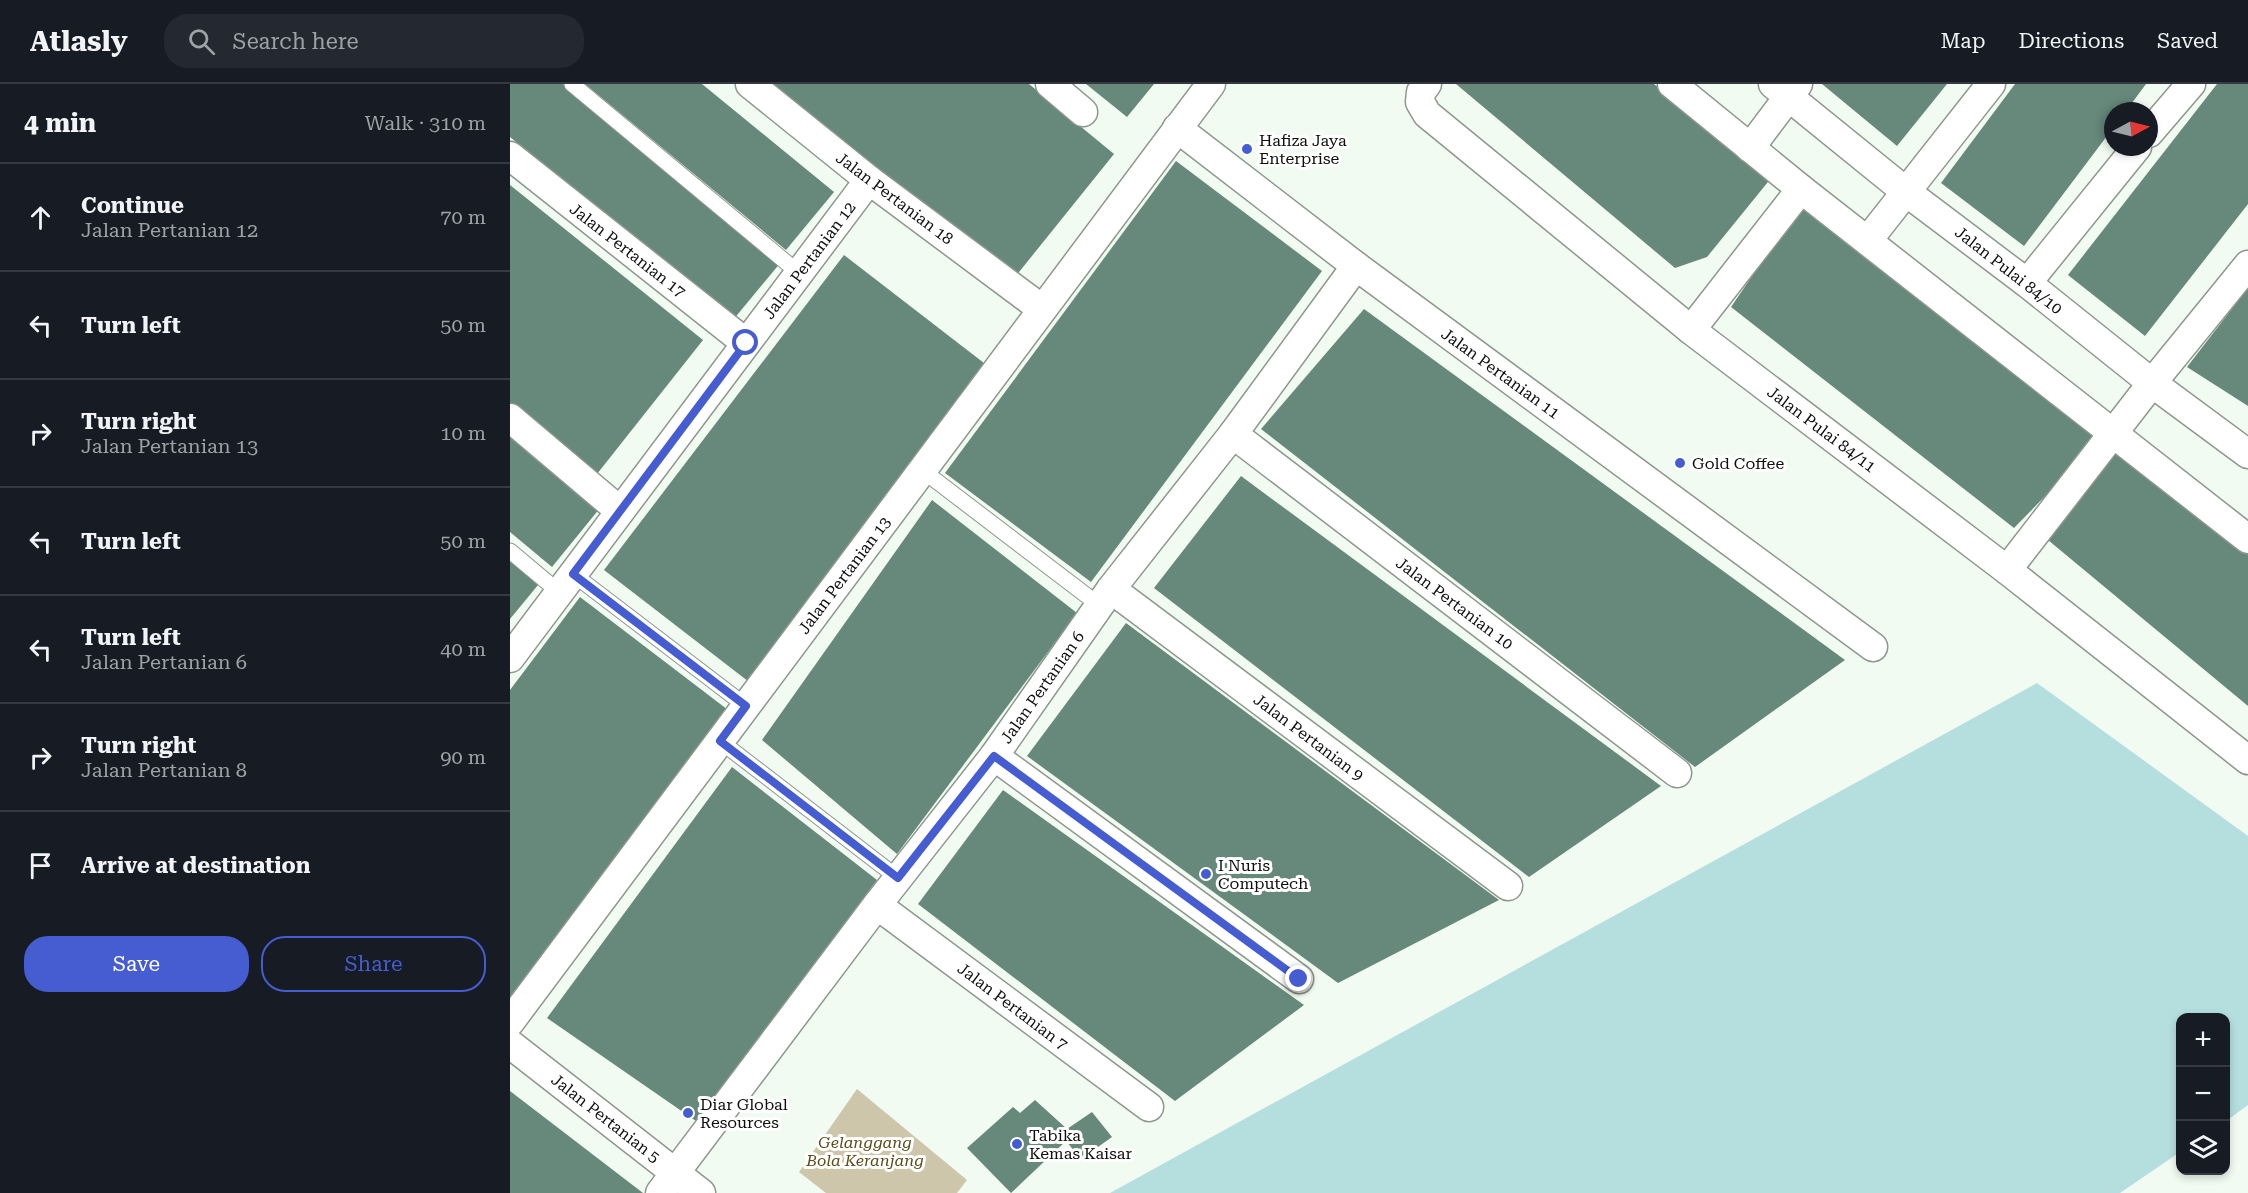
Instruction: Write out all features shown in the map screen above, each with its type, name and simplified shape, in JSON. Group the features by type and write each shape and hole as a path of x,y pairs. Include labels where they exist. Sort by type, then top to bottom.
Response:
{"street":[{"name":"Jalan Pertanian 18","path":"750,84 869,180 1042,309"},
{"path":"1050,84 1083,112"},
{"path":"1177,128 1211,84"},
{"name":"Jalan Pulai 84/11","path":"1427,84 1421,92 1420,102 1427,114 1691,330 2007,570 2248,760"},
{"path":"1672,84 1801,189 2248,539"},
{"path":"1868,240 1991,84"},
{"path":"2158,122 2191,84"},
{"path":"1750,148 1786,88"},
{"name":"Jalan Pulai 84/10","path":"1786,88 1905,191 2027,283 2152,383 2248,454"},
{"name":"Jalan Pertanian 11","path":"1177,128 1356,266 1873,647"},
{"name":"Jalan Pertanian 13","path":"510,1023 1177,128"},
{"name":"Jalan Pertanian 17","path":"510,156 746,343"},
{"path":"2027,283 2130,156"},
{"name":"Jalan Pertanian 12","path":"510,658 869,180"},
{"path":"1691,330 1801,189"},
{"path":"2007,570 2152,383 2248,265"},
{"name":"Jalan Pertanian 6","path":"667,1183 877,905 994,756 1105,597 1233,434 1356,266"},
{"path":"510,418 620,511"},
{"name":"Jalan Pertanian 10","path":"1233,434 1677,773"},
{"name":"Jalan Pertanian 9","path":"1105,597 1508,886"},
{"path":"994,756 1299,979"},
{"name":"Jalan Pertanian 7","path":"877,905 1149,1107"},
{"name":"Jalan Pertanian 5","path":"510,1044 667,1183 701,1193"}],"lane":[{"path":"572,84 800,273"},
{"path":"922,470 1105,597"},
{"path":"510,551 566,583 746,706"},
{"path":"720,741 898,878"}],"green space":[{"name":"Gelanggang Bola Keranjang","path":"857,1089 967,1180 957,1193 826,1193 799,1172"}],"water":[{"path":"2037,683 2248,836 2248,1105 2230,1118 2230,1013 2176,1013 2176,1155 2120,1193 1110,1193"}],"building":[{"path":"510,84 563,84 781,262 733,320 510,137"},
{"path":"585,84 702,84 834,192 786,250"},
{"path":"767,84 1029,84 1114,154 1011,282"},
{"path":"1086,84 1154,84 1127,117"},
{"path":"1456,84 1654,84 1772,177 1707,257 1675,268"},
{"path":"1822,84 1947,84 1897,146"},
{"path":"2015,84 2146,84 2133,102 2104,102 2104,140 2024,246 1941,183"},
{"path":"2217,84 2248,84 2248,204 2145,336 2068,275"},
{"path":"1176,161 1322,271 1091,582 945,473"},
{"path":"510,185 703,340 597,474 510,404"},
{"path":"1800,206 2106,434 2014,528 1731,307"},
{"path":"844,255 993,370 753,685 604,570"},
{"path":"2248,288 2248,406 2187,367"},
{"path":"1364,309 1845,660 1695,767 1261,429"},
{"path":"510,434 600,508 552,567 510,532"},
{"path":"2115,444 2248,553 2248,706 2048,540"},
{"path":"1241,476 1661,786 1529,877 1154,588"},
{"path":"932,500 1077,613 897,854 762,740"},
{"path":"510,561 538,585 510,619"},
{"path":"580,597 732,713 510,1001 510,690"},
{"path":"1126,623 1499,900 1338,983 1027,756"},
{"path":"732,767 877,880 696,1121 547,1018"},
{"path":"1003,790 1304,1005 1175,1101 918,904"},
{"path":"510,1091 643,1193 510,1193"},
{"name":"Tabika Kemas Kaisar","path":"1035,1100 1067,1129 1092,1112 1112,1137 1081,1159 1066,1141 1011,1193 967,1148 1013,1107 1020,1113"}],"place":[{"name":"Hafiza Jaya Enterprise","path":"1247,149"},
{"name":"Gold Coffee","path":"1680,463"},
{"name":"I Nuris Computech","path":"1206,874"},
{"name":"Diar Global Resources","path":"688,1113"},
{"name":"Tabika Kemas Kaisar","path":"1017,1144"}],"route":[{"path":"746,343 573,574 746,706 720,741 898,878 994,756 1299,979"}]}
